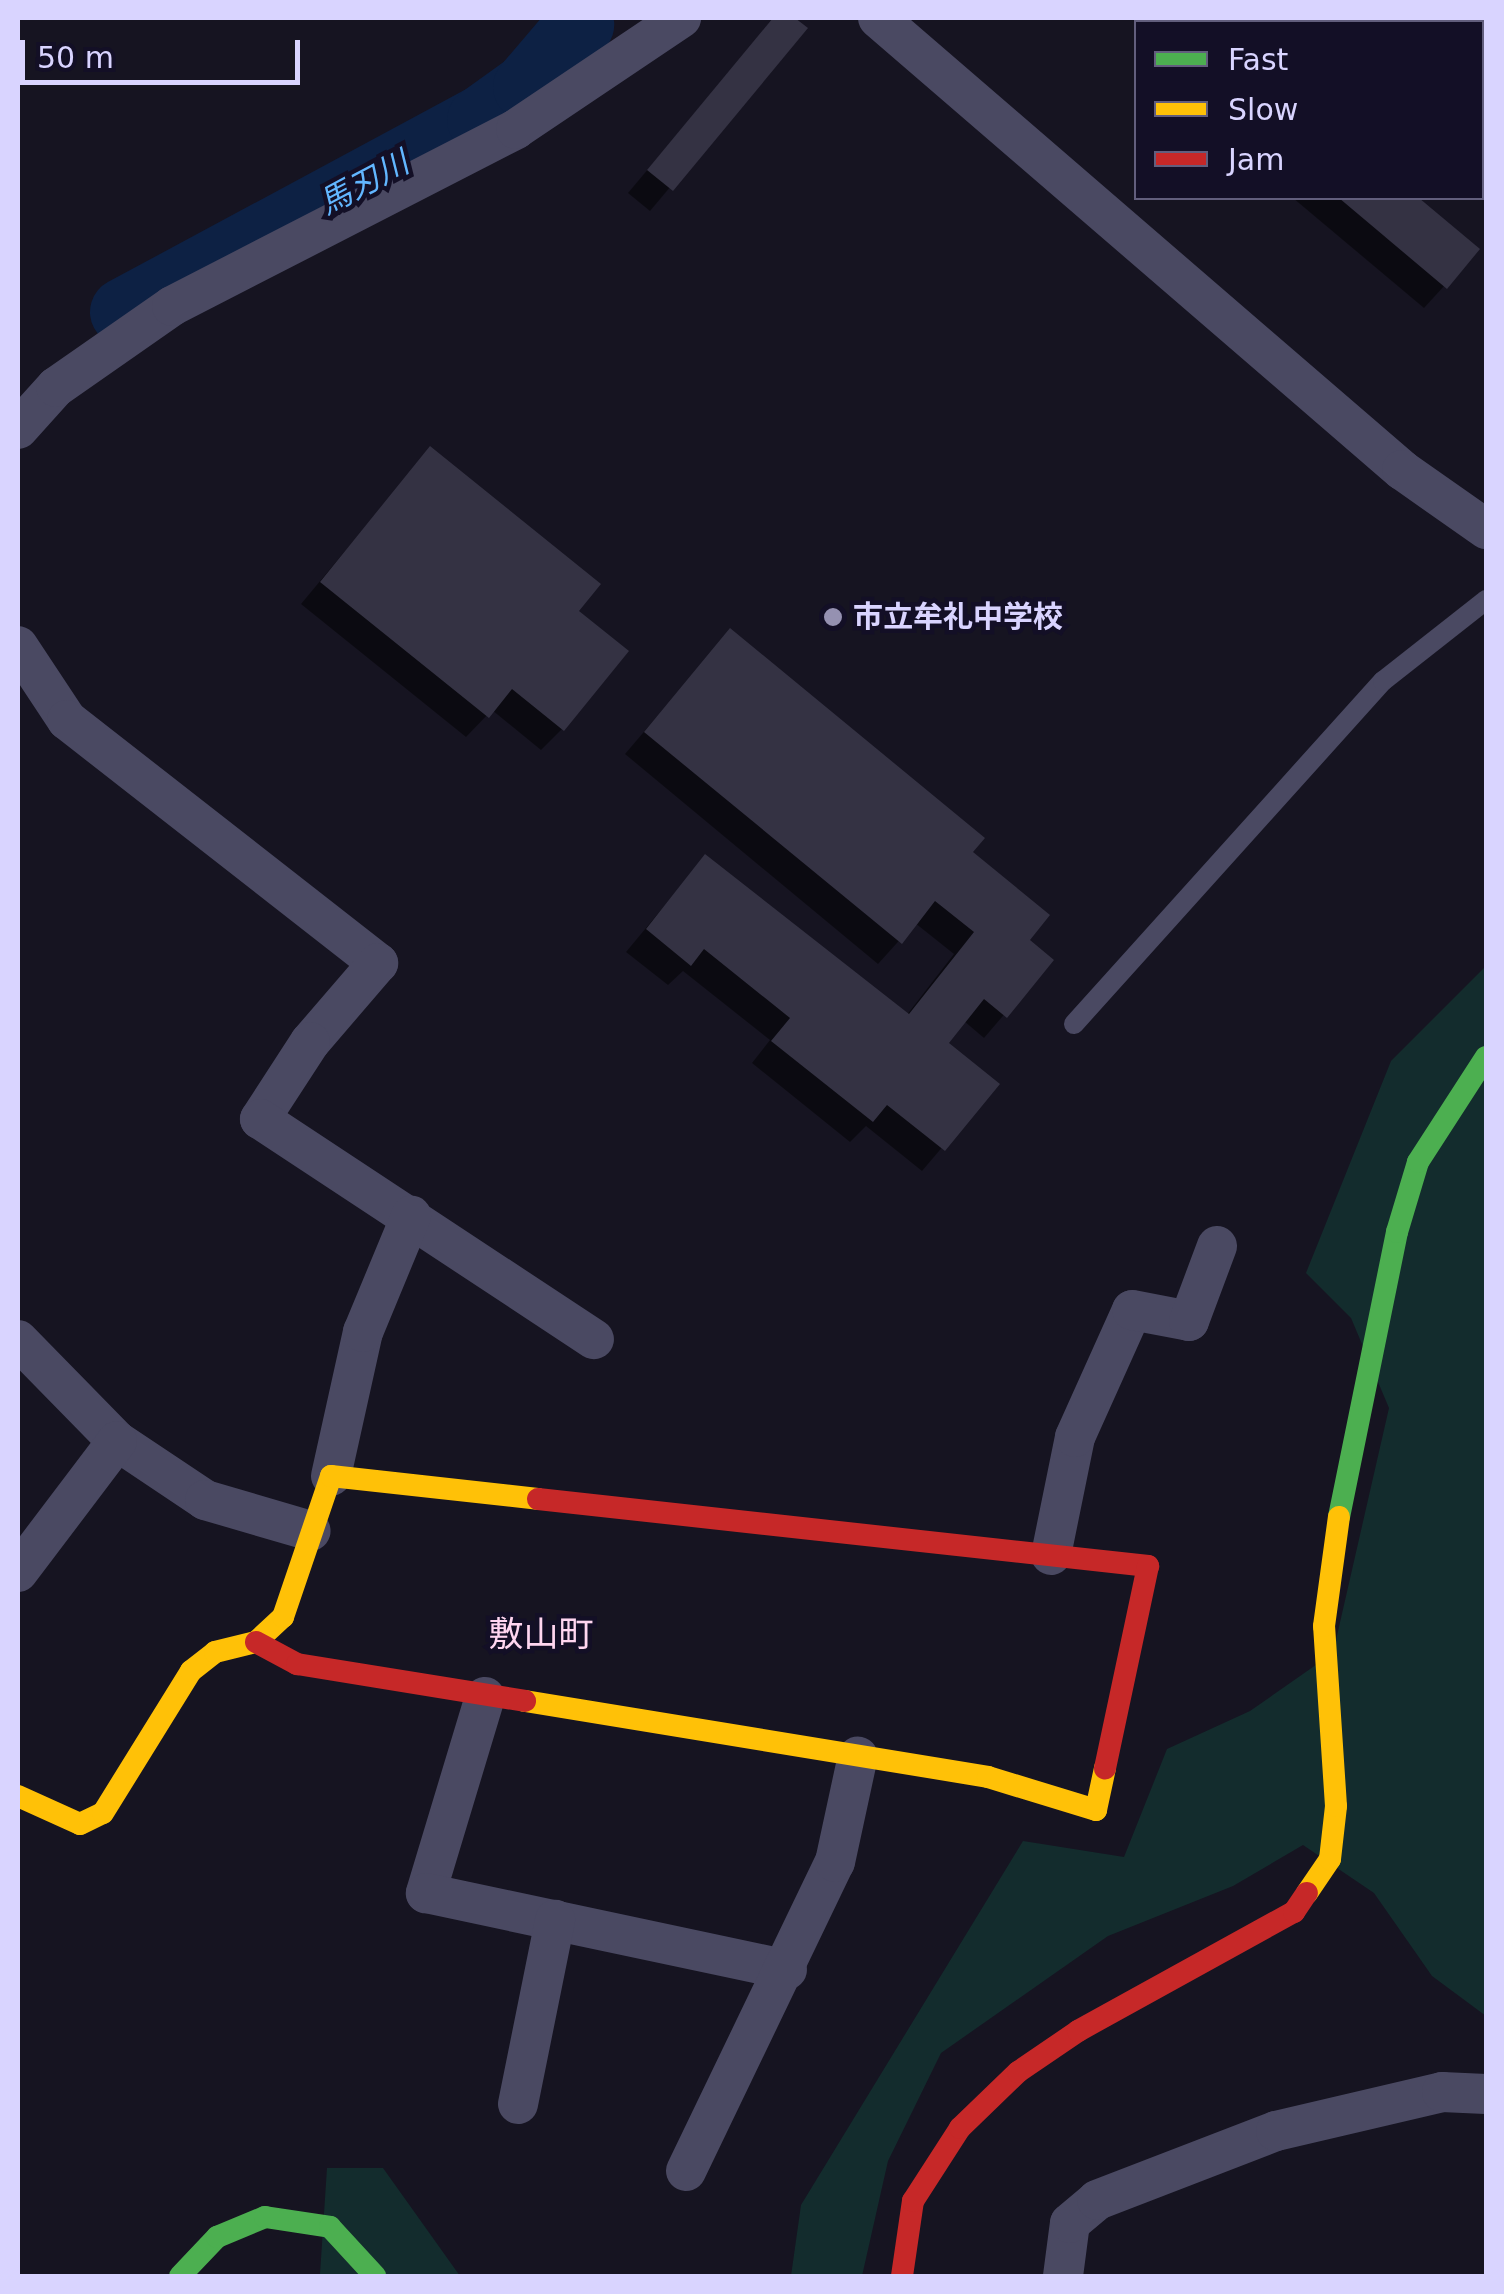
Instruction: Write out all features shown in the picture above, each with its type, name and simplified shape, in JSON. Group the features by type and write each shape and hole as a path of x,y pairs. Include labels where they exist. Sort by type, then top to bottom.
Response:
{"street":[{"path":"878,18 1402,470 1486,529"},
{"path":"18,429 56,387 172,306 516,129 655,24"},
{"path":"18,646 67,720 378,963 310,1042 260,1119 594,1338"},
{"path":"912,2271 912,2201 928,2171 960,2128 1006,2083 1078,2032 1294,1912 1330,1859 1336,1806 1324,1626 1337,1526 1397,1232 1418,1162 1486,1058"},
{"path":"18,1796 80,1824 103,1813 191,1672 216,1652 256,1642 283,1617 330,1476 363,1332 411,1216"},
{"path":"1050,1556 1076,1437 1132,1310 1189,1321 1217,1246"},
{"path":"18,1340 117,1441 205,1500 311,1532"},
{"path":"18,1572 117,1441"},
{"path":"256,1642 297,1664 988,1777 1096,1810 1148,1566 330,1476"},
{"path":"485,1697 426,1893 788,1970"},
{"path":"686,2172 788,1970 835,1862 858,1756"},
{"path":"518,2104 556,1920"},
{"path":"1063,2276 1070,2223 1097,2200 1276,2131 1442,2092 1486,2094"},
{"path":"180,2276 216,2237 266,2217 330,2228 375,2276"}],"lane":[{"path":"1074,1024 1384,681 1486,600"}],"green space":[{"path":"1486,966 1486,2016 1432,1976 1374,1893 1303,1845 1233,1886 1108,1936 941,2053 888,2161 862,2276 791,2276 801,2205 1023,1841 1124,1857 1167,1749 1250,1711 1333,1653 1389,1408 1351,1318 1306,1273 1391,1061"},
{"path":"327,2168 383,2168 460,2276 275,2276 320,2274"}],"building":[{"path":"773,18 795,18 808,28 673,191 647,170"},
{"path":"1341,200 1421,200 1480,249 1447,289"},
{"path":"430,446 601,584 579,611 629,651 564,731 512,689 489,718 320,582"},
{"path":"730,628 985,838 973,852 1050,915 1030,940 1054,960 1007,1018 984,999 949,1043 1000,1084 945,1151 887,1105 873,1122 771,1041 790,1018 704,949 691,966 646,929 705,854 909,1014 974,932 935,901 902,944 644,732"}],"waterway":[{"name":"馬刃川","path":"124,312 481,120 527,87 580,25"}],"traffic: fast":[{"path":"1339,1517 1397,1232 1418,1162 1486,1057"},
{"path":"180,2276 217,2237 265,2217 330,2227 375,2276"}],"traffic: slow":[{"path":"18,1796 80,1824 103,1813 191,1671 215,1652 256,1642 283,1617 331,1476 538,1499"},
{"path":"1307,1893 1330,1859 1336,1806 1324,1626 1339,1517"},
{"path":"525,1701 988,1777 1096,1810 1105,1768"}],"traffic: jam":[{"path":"538,1499 1148,1566 1105,1768"},
{"path":"256,1642 297,1664 525,1701"},
{"path":"902,2276 913,2201 960,2128 1018,2072 1078,2031 1294,1912 1307,1893"}],"place":[{"name":"市立牟礼中学校","path":"833,617"}],"district":[{"name":"敷山町","path":"541,1634"}]}
